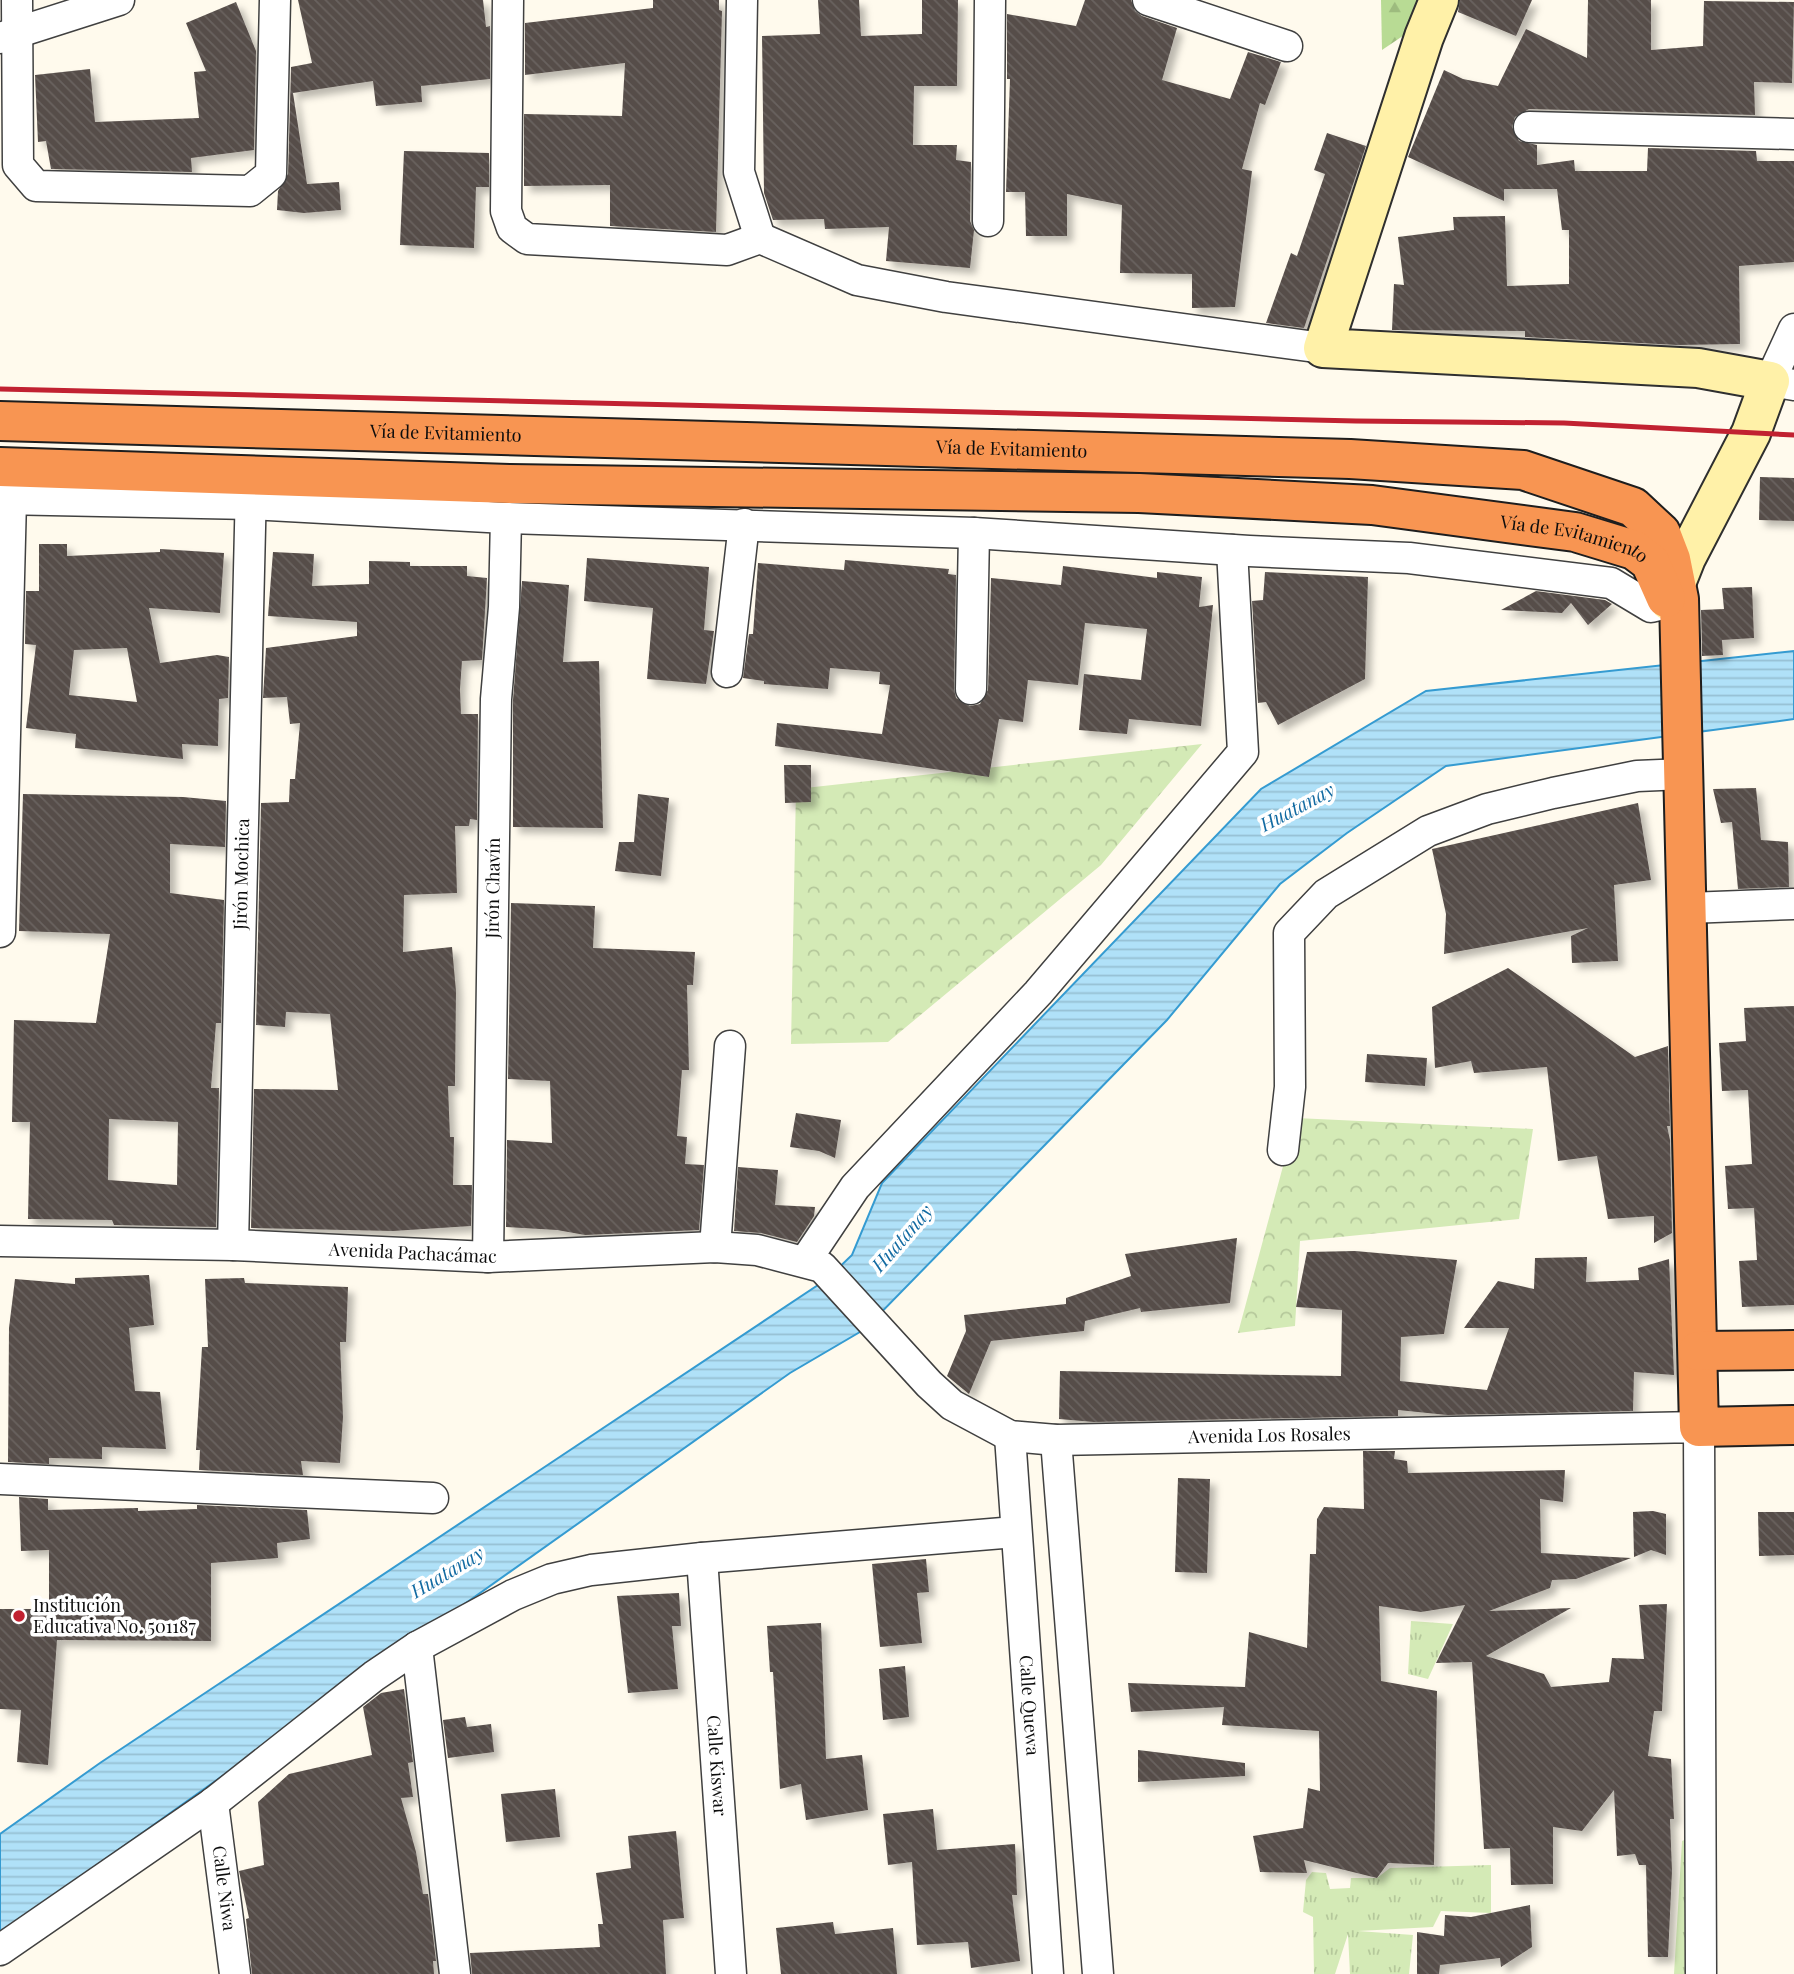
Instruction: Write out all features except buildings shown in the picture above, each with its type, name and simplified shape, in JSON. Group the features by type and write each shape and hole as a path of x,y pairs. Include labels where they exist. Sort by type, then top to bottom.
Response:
{"highway":[{"name":"Vía de Evitamiento","path":"0,421 1350,459 1523,470 1633,507 1661,533 1681,653 1699,1427"},
{"name":"Vía de Evitamiento","path":"4,488 251,489 510,484 1139,493 1372,505 1536,526 1576,533 1634,550 1650,562 1673,594"},
{"path":"1698,1351 1794,1350"},
{"path":"1699,1427 1794,1425"}],"main road":[{"path":"1439,0 1424,37 1323,348 1698,368 1782,383 1751,433 1686,558 1673,594"}],"street":[{"path":"17,0 8,36 18,165 36,186 250,191 271,174 275,0"},
{"path":"8,36 119,0"},
{"path":"508,0 506,211 512,228 527,240 727,250 760,238 857,279 933,295 1323,348"},
{"path":"742,0 739,172 760,238"},
{"path":"988,221 990,0"},
{"path":"1148,0 1287,46"},
{"path":"1529,127 1794,134"},
{"path":"1782,383 1794,330"},
{"path":"0,932 4,488"},
{"path":"251,489 506,518 974,533 1232,550 1409,558 1611,583 1651,607 1673,594"},
{"name":"Jirón Mochica","path":"233,1245 251,489"},
{"name":"Jirón Chavín","path":"488,1257 495,740 506,518"},
{"path":"727,672 744,524"},
{"path":"971,689 974,533"},
{"path":"814,1264 855,1187 1038,993 1243,752 1232,550"},
{"path":"1283,1150 1290,1087 1289,933 1326,894 1428,831 1487,809 1684,764"},
{"path":"1688,908 1794,904"},
{"path":"715,1247 730,1046"},
{"name":"Avenida Pachacámac","path":"0,1241 233,1245 488,1257 715,1247 757,1250 814,1264"},
{"name":"Avenida Los Rosales","path":"814,1264 952,1405 1010,1436 1056,1440 1699,1427"},
{"path":"1699,1427 1701,1974"},
{"name":"Calle Quewa","path":"1010,1436 1044,1974"},
{"path":"1056,1440 1098,1974"},
{"path":"0,1479 433,1498"},
{"path":"0,1950 213,1803 374,1676 417,1647 513,1595 552,1579 591,1570 1015,1532"},
{"name":"Calle Kiswar","path":"702,1558 731,1974"},
{"path":"417,1647 455,1974"},
{"name":"Calle Niwa","path":"213,1803 235,1974"}],"green space":[{"path":"1381,0 1430,0 1422,23 1382,50"},
{"path":"1202,744 1101,865 888,1042 791,1044 796,789"},
{"path":"1296,1118 1533,1129 1519,1219 1300,1241 1295,1326 1238,1333"},
{"path":"1411,1621 1453,1624 1428,1679 1408,1674"},
{"path":"1696,1835 1699,1974 1674,1974 1682,1841"},
{"path":"1491,1865 1491,1913 1441,1911 1433,1927 1358,1931 1413,1935 1409,1974 1350,1974 1348,1934 1335,1974 1314,1974 1313,1917 1303,1912 1306,1880 1312,1872 1326,1873 1330,1889 1350,1888 1351,1878 1377,1878 1390,1868"}],"water":[{"name":"Huatanay","path":"1794,651 1794,719 1446,766 1347,833 1280,884 1167,1020 865,1329 790,1373 0,1934 0,1834 100,1763 827,1279 852,1255 882,1183 1261,789 1426,691"}],"railway":[{"path":"0,389 1356,421 1564,423 1794,435"}],"place":[{"name":"Institución Educativa No. 501187","path":"19,1616"}]}
